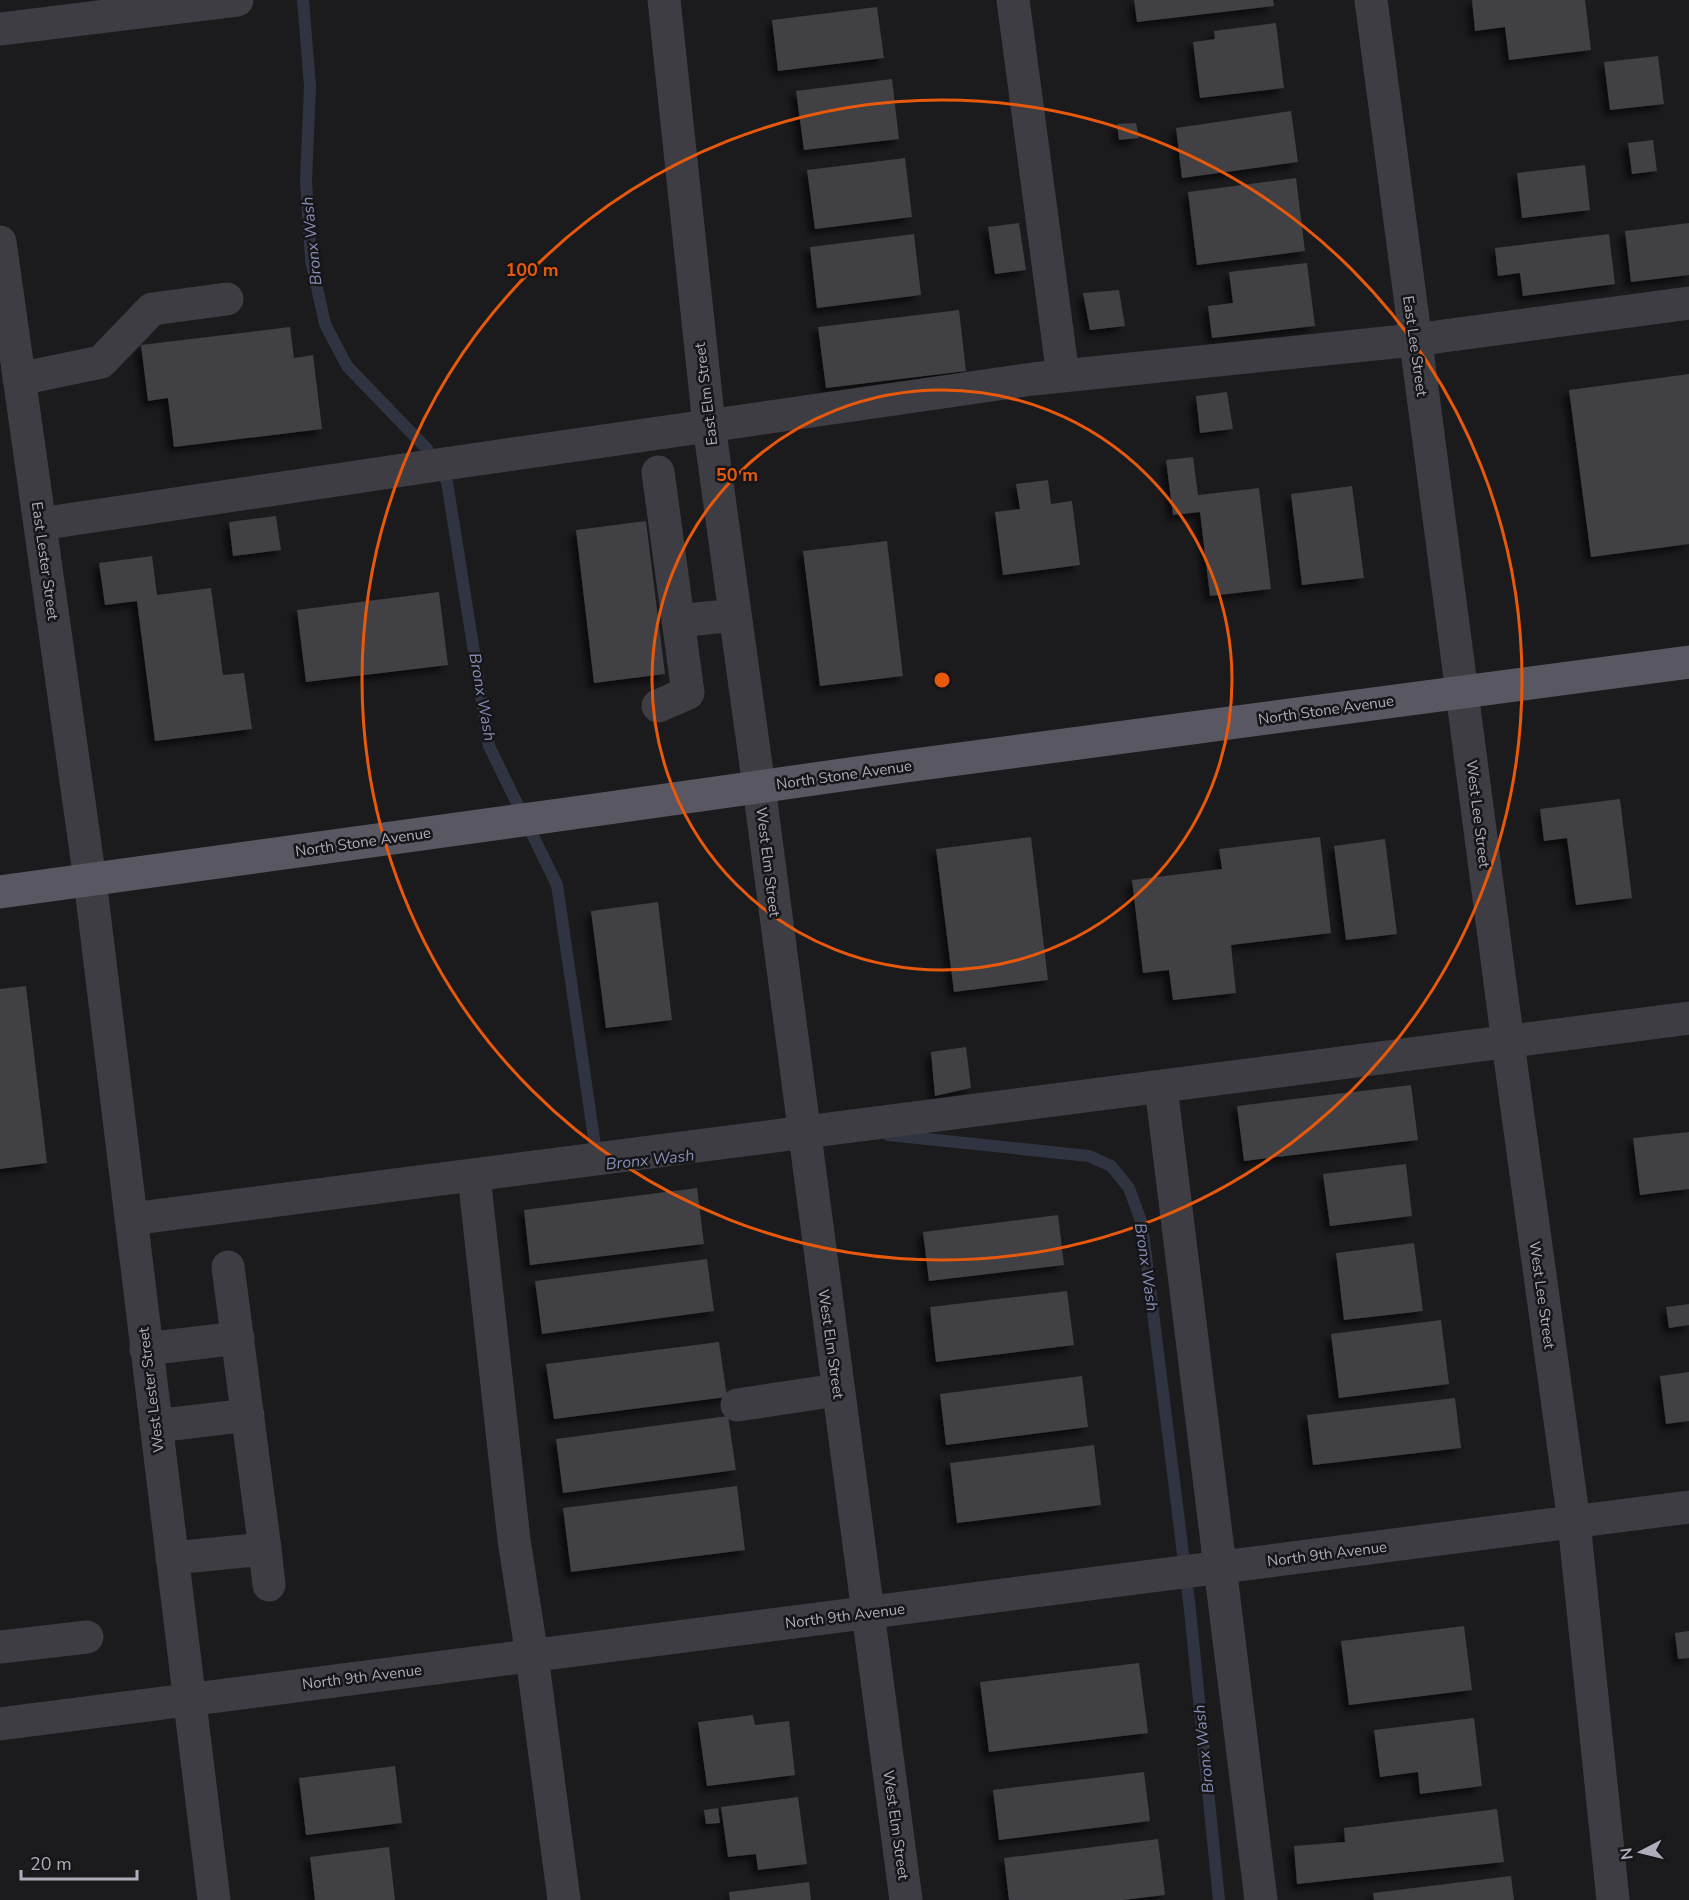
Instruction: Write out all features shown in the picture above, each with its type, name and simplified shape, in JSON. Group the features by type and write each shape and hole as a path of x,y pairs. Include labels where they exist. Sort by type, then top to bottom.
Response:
{"main road":[{"name":"North Stone Avenue","path":"0,892 906,766 1689,662"}],"street":[{"path":"0,29 109,8 237,0"},
{"name":"East Elm Street","path":"664,0 709,425 759,787"},
{"path":"1013,0 1064,376"},
{"name":"East Lee Street","path":"1371,0 1462,692"},
{"name":"East Lester Street","path":"0,242 90,880"},
{"path":"19,379 101,362 152,309 227,299"},
{"path":"40,524 709,425 1064,376 1414,340 1689,303"},
{"path":"658,472 688,693 658,706"},
{"path":"678,621 735,615"},
{"name":"West Lee Street","path":"1462,692 1574,1522 1613,1900"},
{"name":"West Elm Street","path":"759,787 906,1900"},
{"name":"West Lester Street","path":"90,880 214,1900"},
{"path":"131,1219 1689,1018"},
{"path":"1161,1087 1261,1900"},
{"path":"474,1176 514,1540 532,1656 564,1900"},
{"path":"228,1268 269,1585"},
{"path":"146,1348 238,1338"},
{"path":"737,1406 837,1390"},
{"path":"156,1426 248,1415"},
{"name":"North 9th Avenue","path":"0,1724 1689,1507"},
{"path":"172,1558 265,1549"},
{"path":"0,1647 87,1637"}],"building":[{"path":"1134,0 1273,0 1274,6 1137,22"},
{"path":"1472,0 1585,0 1591,50 1509,60 1505,27 1475,31"},
{"path":"877,7 884,58 778,71 772,20"},
{"path":"1276,23 1284,88 1200,98 1193,42 1215,39 1214,31"},
{"path":"1658,56 1664,104 1610,110 1604,62"},
{"path":"892,79 899,139 804,150 796,91"},
{"path":"1291,111 1298,162 1182,178 1176,128"},
{"path":"1136,123 1139,138 1119,140 1117,124"},
{"path":"1653,140 1657,171 1632,174 1628,143"},
{"path":"905,158 912,217 815,229 807,170"},
{"path":"1585,165 1590,210 1522,218 1517,173"},
{"path":"1296,178 1305,251 1197,265 1188,192"},
{"path":"1019,223 1026,270 995,274 988,227"},
{"path":"1689,223 1689,275 1631,282 1625,231"},
{"path":"914,234 921,295 817,308 810,247"},
{"path":"1609,234 1615,284 1523,296 1520,273 1498,276 1495,248"},
{"path":"1307,263 1315,326 1212,338 1208,306 1233,303 1229,272"},
{"path":"1119,290 1125,326 1090,330 1083,293"},
{"path":"959,310 966,371 826,388 818,327"},
{"path":"290,327 294,358 313,355 322,429 174,447 168,398 148,401 141,345"},
{"path":"1689,374 1689,544 1591,557 1569,390"},
{"path":"1227,392 1233,429 1200,433 1196,396"},
{"path":"1193,457 1198,495 1259,488 1271,589 1210,596 1200,512 1173,515 1166,460"},
{"path":"1048,480 1051,504 1072,501 1080,565 1003,575 995,512 1020,509 1016,484"},
{"path":"1352,486 1364,578 1302,585 1291,494"},
{"path":"276,516 281,550 233,556 229,522"},
{"path":"646,521 665,674 594,683 576,530"},
{"path":"887,541 903,676 820,686 803,551"},
{"path":"152,556 157,595 211,588 223,675 244,673 252,729 155,741 137,601 105,605 99,563"},
{"path":"439,592 448,665 306,682 297,610"},
{"path":"1620,799 1632,898 1576,905 1567,838 1544,841 1540,809"},
{"path":"1031,837 1048,980 954,992 936,849"},
{"path":"1320,837 1331,933 1231,945 1236,993 1173,1000 1169,970 1143,973 1132,880 1222,869 1219,849"},
{"path":"1385,839 1397,934 1346,940 1334,846"},
{"path":"658,902 672,1020 606,1028 591,911"},
{"path":"26,986 47,1163 0,1169 0,989"},
{"path":"966,1047 971,1088 935,1096 931,1052"},
{"path":"1411,1085 1418,1140 1244,1161 1237,1106"},
{"path":"1689,1132 1689,1189 1640,1195 1633,1138"},
{"path":"1406,1164 1412,1216 1330,1226 1323,1174"},
{"path":"697,1188 704,1244 530,1265 524,1210"},
{"path":"1058,1215 1064,1265 929,1281 923,1232"},
{"path":"1414,1243 1423,1311 1344,1320 1336,1253"},
{"path":"707,1259 714,1311 542,1334 535,1281"},
{"path":"1067,1291 1074,1345 936,1362 930,1307"},
{"path":"1689,1304 1689,1325 1669,1328 1666,1307"},
{"path":"1441,1320 1449,1384 1339,1398 1331,1334"},
{"path":"719,1342 727,1397 554,1419 546,1364"},
{"path":"1689,1372 1689,1421 1666,1424 1660,1376"},
{"path":"1082,1376 1088,1427 946,1445 940,1394"},
{"path":"1455,1398 1461,1448 1313,1465 1307,1415"},
{"path":"728,1416 736,1470 563,1493 556,1439"},
{"path":"1094,1445 1101,1505 957,1523 950,1463"},
{"path":"737,1486 745,1550 571,1572 563,1508"},
{"path":"1464,1626 1472,1690 1349,1705 1341,1641"},
{"path":"1689,1631 1689,1658 1678,1659 1675,1633"},
{"path":"1139,1663 1148,1733 989,1752 980,1682"},
{"path":"753,1715 755,1725 789,1721 795,1775 707,1786 698,1722"},
{"path":"1474,1718 1482,1786 1420,1794 1418,1772 1380,1777 1374,1730"},
{"path":"395,1766 402,1823 306,1835 299,1778"},
{"path":"1144,1772 1150,1821 999,1840 993,1790"},
{"path":"798,1797 807,1864 758,1870 756,1854 728,1857 721,1807"},
{"path":"718,1808 720,1823 706,1824 704,1810"},
{"path":"1497,1809 1504,1862 1297,1884 1294,1846 1345,1842 1344,1828"},
{"path":"1158,1839 1165,1895 1123,1900 1009,1900 1004,1858"},
{"path":"389,1847 395,1900 315,1900 310,1857"},
{"path":"1511,1876 1514,1900 1374,1900 1373,1893"},
{"path":"809,1882 811,1900 730,1900 729,1892"}],"waterway":[{"name":"Bronx Wash","path":"303,0 310,86 306,181 311,260 325,324 347,366 427,449 447,482 489,746 557,885 597,1159"},
{"name":"Bronx Wash","path":"888,1135 1089,1156 1111,1166 1129,1188 1142,1224 1190,1610 1219,1900"}]}
